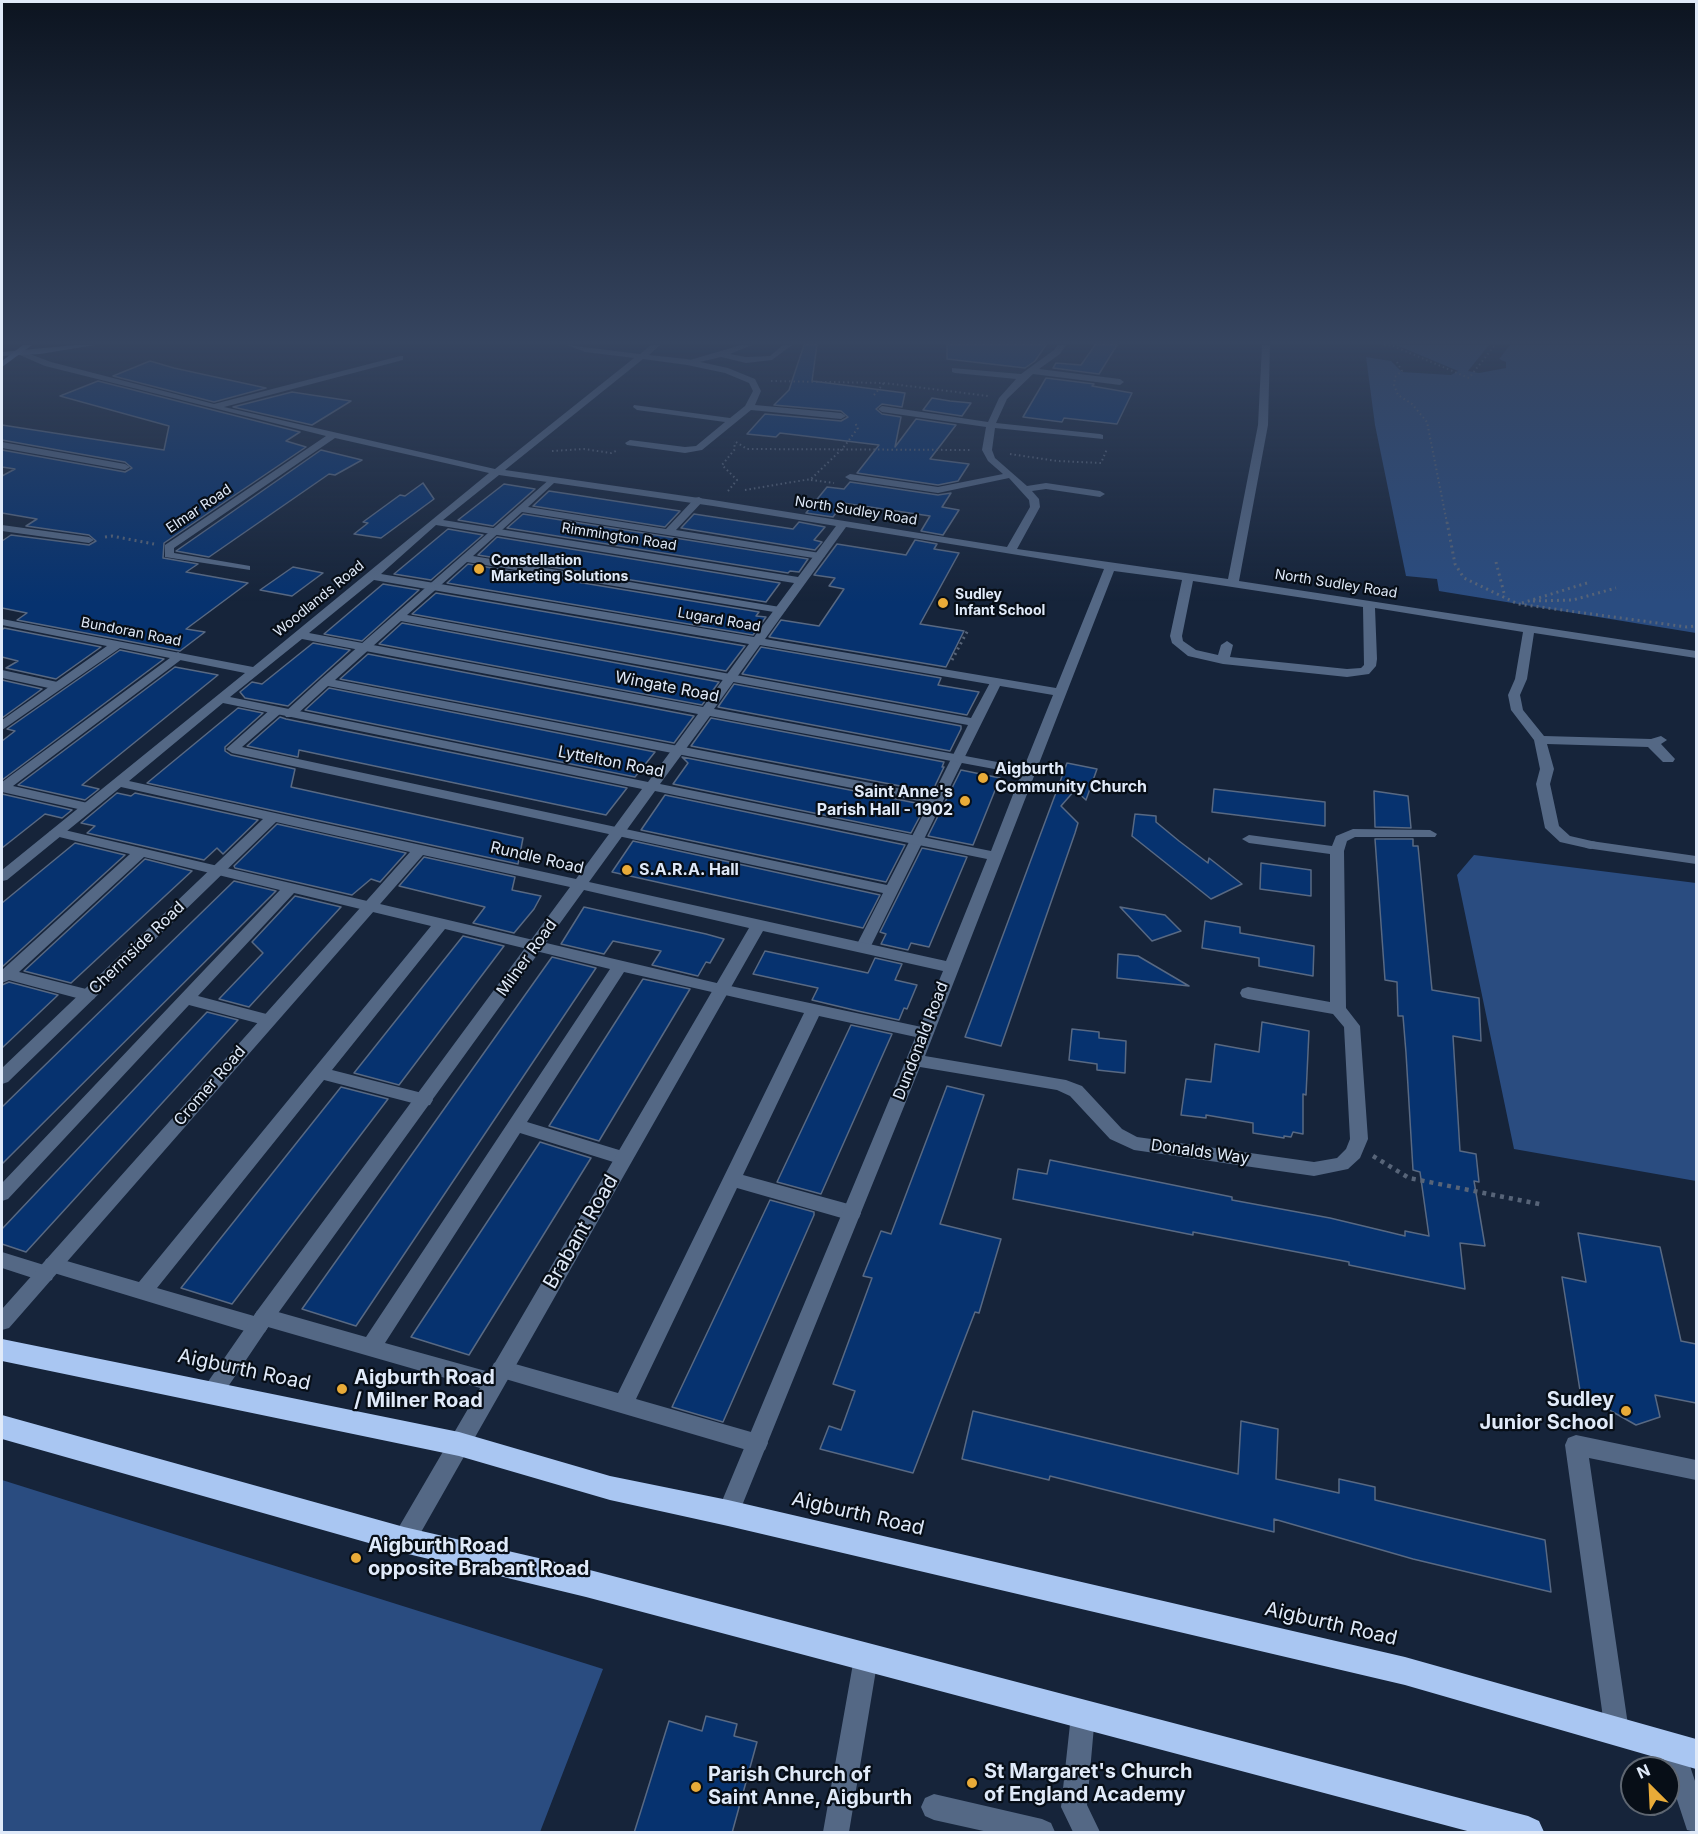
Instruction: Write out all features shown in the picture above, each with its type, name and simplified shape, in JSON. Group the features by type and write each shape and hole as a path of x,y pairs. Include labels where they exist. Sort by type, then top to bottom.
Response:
{"highway":[{"name":"Aigburth Road","path":"2,1350 459,1444 610,1488 728,1513 1405,1671 1684,1751"},
{"path":"2,1427 404,1540 586,1583 1528,1833"}],"street":[{"name":"North Sudley Road","path":"315,431 499,472 551,481 699,501 1110,567 1233,583 1696,655"},
{"name":"Woodlands Road","path":"2,876 372,576 434,522 551,431"},
{"path":"630,443 685,450 699,448 722,431"},
{"path":"990,431 987,450 991,459 1011,475 1034,499 1035,507 1010,551"},
{"path":"1042,431 1100,437"},
{"path":"1233,583 1262,431"},
{"name":"Elmar Road","path":"169,547 334,435"},
{"path":"2,445 124,467"},
{"path":"850,477 938,490 1011,475"},
{"path":"551,481 325,682 232,749 891,890"},
{"path":"1025,489 1046,486 1100,494"},
{"path":"669,532 699,501"},
{"path":"520,508 820,556"},
{"name":"Rimmington Road","path":"434,522 800,582"},
{"name":"Milner Road","path":"212,1393 261,1321 843,524"},
{"path":"2,528 89,540"},
{"path":"169,547 169,555 246,568"},
{"path":"465,558 780,610"},
{"name":"Dundonald Road","path":"728,1513 915,1060 1110,567"},
{"name":"Lugard Road","path":"372,576 1061,693"},
{"path":"1188,577 1176,636 1178,643 1192,653 1223,660 1347,673 1365,671 1370,666 1371,659 1369,604"},
{"path":"398,617 976,723"},
{"name":"Bundoran Road","path":"2,622 254,671"},
{"path":"1529,629 1521,679 1514,695 1517,710 1540,740 1546,769 1543,784 1552,828 1565,839 1591,845 1696,860"},
{"name":"Wingate Road","path":"298,635 1030,772"},
{"path":"2,726 118,644"},
{"path":"1223,660 1227,645"},
{"path":"2,788 177,656"},
{"path":"2,674 58,686"},
{"path":"325,682 936,800"},
{"path":"863,948 996,682"},
{"name":"Lyttelton Road","path":"220,699 995,856"},
{"path":"1540,740 1656,742 1668,759"},
{"name":"Rundle Road","path":"116,782 950,967"},
{"path":"2,788 87,807"},
{"name":"Chermside Road","path":"2,1078 273,817"},
{"path":"56,832 721,990 925,1033"},
{"path":"1356,1146 1359,1139 1352,1026 1338,1009 1337,851 1341,839 1353,833 1430,834"},
{"path":"1250,839 1337,851"},
{"name":"Cromer Road","path":"2,1322 419,850"},
{"path":"4,976 142,851"},
{"path":"2,1194 291,887"},
{"path":"143,1291 322,1073 441,923"},
{"name":"Brabant Road","path":"404,1540 759,924"},
{"path":"371,1347 620,966"},
{"path":"4,976 88,995"},
{"path":"1248,993 1338,1009"},
{"path":"186,999 268,1020"},
{"path":"623,1404 814,1010"},
{"name":"Donalds Way","path":"915,1060 1060,1084 1076,1091 1116,1134 1134,1143 1314,1168 1342,1164 1354,1153 1356,1146"},
{"path":"322,1073 424,1100"},
{"path":"516,1125 623,1158"},
{"path":"732,1179 852,1213"},
{"path":"2,1260 49,1269 371,1347 623,1404 757,1443"},
{"path":"1617,1732 1576,1445 1696,1470"},
{"path":"836,1833 866,1658"},
{"path":"1083,1715 1074,1807 1087,1833"},
{"path":"1684,1751 1696,1821"},
{"path":"934,1807 1042,1833"}],"path":[{"path":"736,442 735,449 722,465 737,480 726,493 811,479 843,448 856,431"},
{"path":"1430,431 1455,564 1464,578 1518,603 1687,627 1696,626"},
{"path":"716,435 747,448 987,450 1057,461 1101,463 1109,446 1098,444 1100,437"},
{"path":"527,450 584,450 612,453 630,443"},
{"path":"89,540 112,536 169,547"},
{"path":"1496,562 1505,598"},
{"path":"1533,601 1551,593 1587,583"},
{"path":"1518,603 1573,600 1617,588"},
{"path":"950,663 968,630"},
{"path":"1356,1146 1409,1178 1544,1205"}],"shaded area":[{"path":"1376,431 1696,431 1696,633 1439,591 1437,579 1406,576"},
{"path":"1474,855 1696,883 1696,1181 1514,1149 1457,875"},
{"path":"2,1480 603,1669 540,1832 2,1832"}],"building":[{"path":"2,431 38,431 164,450 168,431 294,431 300,432 286,441 306,447 164,543 163,558 198,564 186,572 248,583 186,629 205,632 180,651 17,620 27,613 2,608 2,541 11,535 89,545 96,541 89,535 26,526 37,519 2,513 2,476 15,469 2,467 2,450 125,472 132,468 125,462 2,440"},
{"path":"750,431 898,431 895,447 907,431 952,431 930,459 969,464 958,481 938,485 857,473 879,445 780,433 776,437 747,434"},
{"path":"321,450 362,460 335,475 329,474 209,557 176,551"},
{"path":"850,482 938,495 951,493 942,507 959,510 943,535 921,531 930,516 843,503 833,517 806,513 827,487 844,489"},
{"path":"423,483 434,499 381,538 354,534 368,523 363,522 400,495 405,496"},
{"path":"504,484 535,489 493,526 458,520"},
{"path":"549,491 680,511 665,527 533,506"},
{"path":"523,514 808,559 799,572 790,571 788,573 507,528"},
{"path":"694,514 793,529 799,522 825,527 814,540 822,542 815,550 681,528"},
{"path":"448,529 483,535 431,580 394,574"},
{"path":"497,537 780,583 766,602 478,555"},
{"path":"915,540 937,544 934,549 959,553 920,624 964,631 946,667 769,637 781,620 819,626 844,589 829,586 835,578 814,575 837,544 906,555"},
{"path":"468,564 759,612 756,616 766,617 753,635 447,583"},
{"path":"293,567 323,573 292,596 260,590"},
{"path":"383,584 419,590 362,641 324,634"},
{"path":"436,593 745,646 726,671 412,614"},
{"path":"402,623 719,682 702,705 379,644"},
{"path":"4,628 101,647 56,679 6,668 18,661 2,657 2,630"},
{"path":"313,643 350,650 288,706 245,698 240,692 252,682 262,684"},
{"path":"761,647 941,678 938,685 979,692 967,715 742,674"},
{"path":"120,650 164,659 2,780 2,741 15,731 7,729"},
{"path":"368,654 694,716 674,743 340,679"},
{"path":"175,667 218,675 82,785 99,789 85,800 18,785"},
{"path":"2,680 42,689 2,718"},
{"path":"734,684 961,726 961,729 950,751 718,707"},
{"path":"329,688 655,752 635,777 305,710"},
{"path":"238,708 263,713 225,747 225,751 231,755 295,769 291,787 523,838 518,864 147,783"},
{"path":"280,717 627,788 606,815 299,750 298,757 247,746"},
{"path":"711,718 944,762 942,767 944,767 932,792 691,746"},
{"path":"682,757 926,805 911,833 673,784 688,763"},
{"path":"1067,763 1097,769 1086,800 1075,790 1061,806 1078,823 1001,1046 965,1037"},
{"name":"Saint Anne's Parish Hall - 1902","path":"961,770 1000,778 973,845 928,836"},
{"path":"1214,789 1325,802 1325,826 1212,812"},
{"path":"1374,791 1408,796 1411,828 1375,827"},
{"path":"117,793 131,796 135,793 258,820 223,854 217,848 204,860 87,833 95,826 81,823"},
{"path":"2,794 72,810 62,818 45,814 2,848"},
{"path":"665,795 905,845 886,882 641,830"},
{"path":"1135,814 1156,816 1156,822 1179,841 1208,863 1209,858 1242,884 1211,899 1132,836"},
{"path":"277,824 406,853 380,882 371,879 352,895 235,868 234,866"},
{"path":"1375,839 1413,839 1413,846 1418,846 1432,990 1479,998 1481,1041 1453,1036 1460,1151 1476,1154 1479,1182 1474,1181 1485,1246 1460,1243 1465,1289 1349,1265 1349,1262 1193,1232 1193,1235 1013,1199 1018,1169 1047,1174 1050,1160 1232,1197 1232,1200 1330,1218 1405,1236 1405,1231 1429,1236 1420,1172 1413,1170 1403,1016 1398,1016 1397,982 1385,980"},
{"path":"633,841 880,895 863,928 612,872"},
{"path":"75,843 125,855 2,967 2,903"},
{"path":"922,848 967,857 929,947 911,943 908,950 881,944 886,934 880,932"},
{"path":"424,857 515,877 512,890 541,896 534,909 514,933 473,923 485,907 399,886"},
{"path":"145,859 192,871 71,983 24,971"},
{"path":"1261,863 1311,870 1311,896 1260,889"},
{"path":"234,881 276,891 2,1164 2,1107"},
{"path":"295,896 341,907 249,1007 219,999 263,953 252,942"},
{"path":"584,907 724,939 710,963 706,962 698,976 652,965 661,951 613,941 604,954 561,944"},
{"path":"1120,907 1165,915 1181,931 1152,941"},
{"path":"1205,921 1240,927 1240,933 1314,946 1313,976 1259,966 1259,958 1202,948"},
{"path":"463,936 504,946 399,1085 354,1073"},
{"path":"765,951 868,973 875,958 902,964 895,980 917,985 907,1009 904,1008 899,1020 858,1011 812,1000 818,988 753,974"},
{"path":"1118,954 1138,956 1189,986 1117,978"},
{"path":"552,957 596,968 356,1326 302,1309"},
{"path":"643,979 690,989 599,1141 549,1126"},
{"path":"9,982 58,995 2,1048 2,985"},
{"path":"207,1012 238,1020 26,1252 2,1244 2,1229"},
{"path":"1262,1022 1309,1031 1306,1095 1303,1094 1303,1134 1293,1132 1291,1137 1284,1136 1284,1138 1253,1133 1253,1123 1206,1115 1206,1118 1181,1115 1186,1079 1211,1082 1215,1044 1259,1052"},
{"path":"851,1025 892,1034 821,1194 777,1182"},
{"path":"1072,1029 1099,1032 1099,1038 1126,1041 1125,1073 1097,1070 1097,1064 1069,1060"},
{"path":"947,1086 984,1095 940,1224 1001,1239 979,1313 975,1312 913,1473 820,1449 829,1426 841,1430 855,1391 833,1384 872,1278 863,1276 881,1231 891,1234"},
{"path":"341,1087 388,1099 232,1304 181,1288"},
{"path":"540,1142 591,1158 469,1355 411,1337"},
{"path":"770,1200 814,1212 814,1215 723,1422 672,1407"},
{"name":"Sudley Junior School","path":"1578,1233 1660,1247 1681,1341 1696,1344 1696,1403 1655,1395 1660,1417 1636,1425 1604,1407 1582,1403 1562,1277 1586,1282"},
{"path":"973,1411 1238,1474 1241,1421 1278,1429 1276,1479 1339,1493 1339,1479 1375,1487 1375,1500 1545,1540 1551,1592 1413,1559 1274,1519 1274,1532 1050,1476 1049,1480 962,1459"},
{"name":"Parish Church of Saint Anne, Aigburth","path":"706,1716 737,1724 734,1736 757,1742 732,1833 634,1833 669,1721 702,1731"}],"place":[{"name":"Constellation Marketing Solutions","path":"479,569"},
{"name":"Sudley Infant School","path":"943,603"},
{"name":"Aigburth Community Church","path":"983,778"},
{"name":"Saint Anne's Parish Hall - 1902","path":"965,801"},
{"name":"S.A.R.A. Hall","path":"627,870"},
{"name":"Aigburth Road / Milner Road","path":"342,1389"},
{"name":"Sudley Junior School","path":"1626,1411"},
{"name":"Aigburth Road opposite Brabant Road","path":"356,1558"},
{"name":"St Margaret's Church of England Academy","path":"972,1783"},
{"name":"Parish Church of Saint Anne, Aigburth","path":"696,1787"}]}
